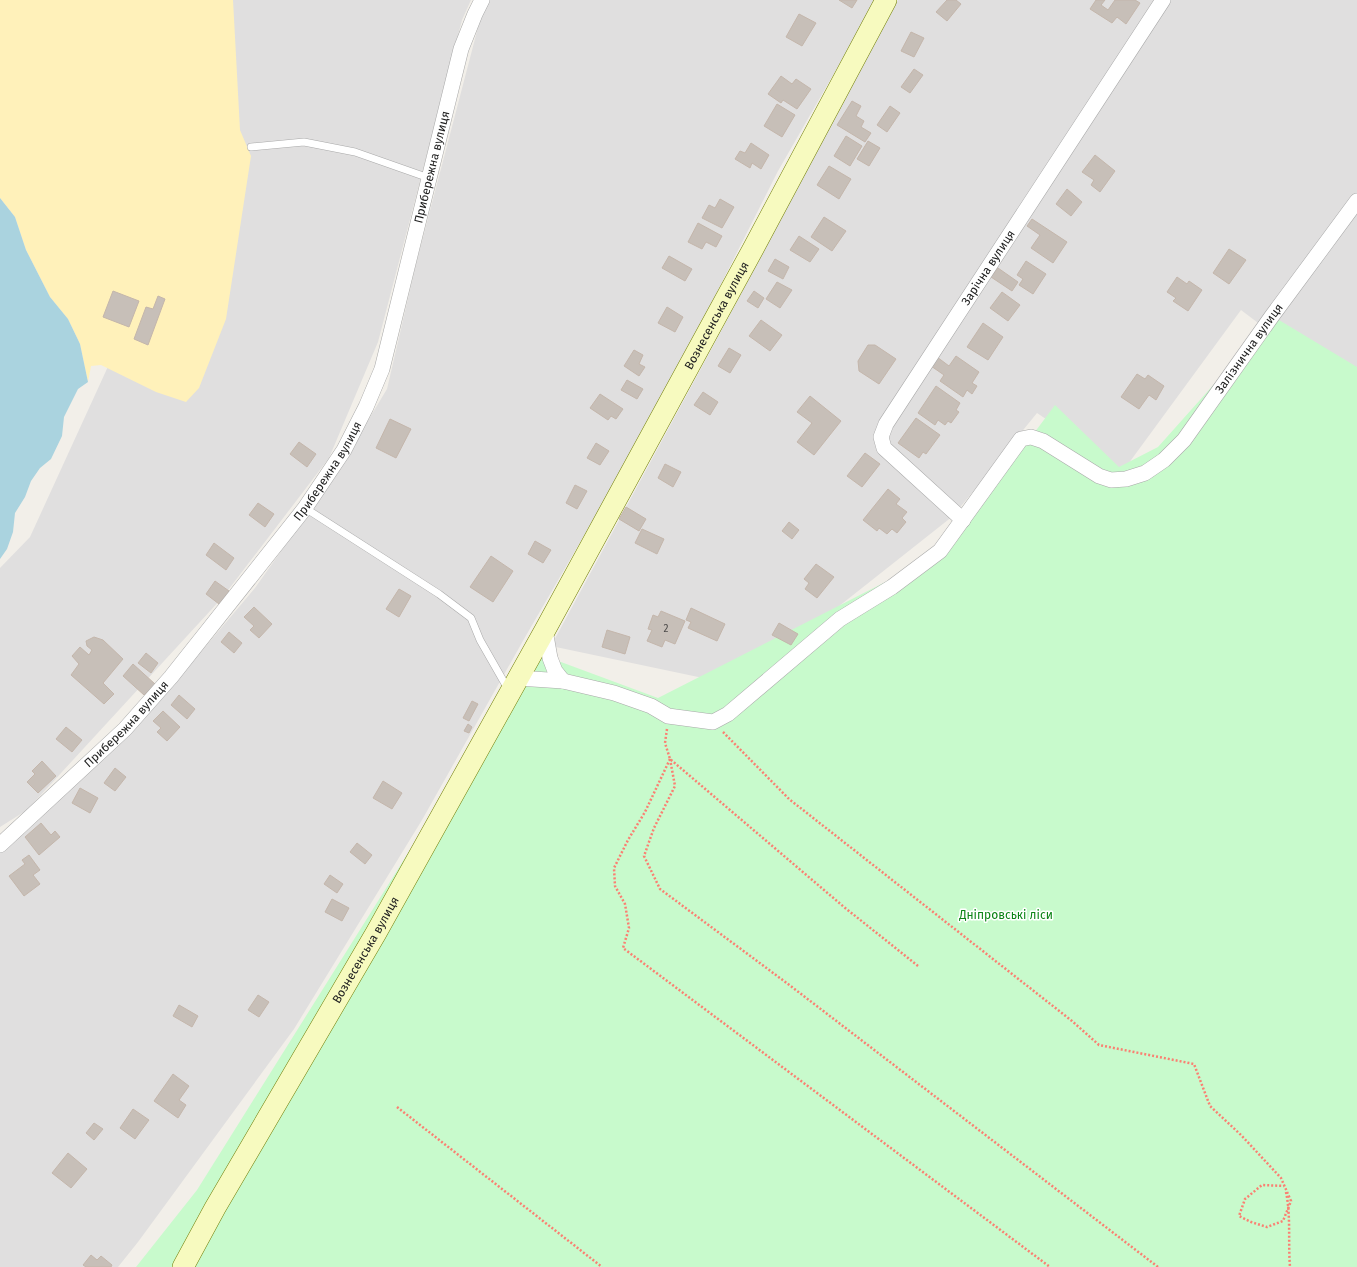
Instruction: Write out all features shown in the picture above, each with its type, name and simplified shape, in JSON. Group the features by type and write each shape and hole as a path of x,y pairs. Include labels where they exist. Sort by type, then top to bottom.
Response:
{"main road":[{"name":"Вознесенська вулиця","path":"184,1267 219,1201 376,933 545,630 753,249 886,0"}],"street":[{"name":"Прибережна вулиця","path":"0,845 125,729 170,677 305,508 344,450 366,407 382,369 461,49 482,0"},
{"name":"Зарічна вулиця","path":"963,520 884,448 881,438 886,424 1163,0"},
{"name":"Залізнична вулиця","path":"963,520 1021,439 1031,437 1043,441 1099,476 1111,480 1126,479 1145,473 1164,460 1184,440 1272,316 1357,201"},
{"path":"514,685 563,681 614,693 651,706 668,716 713,722 728,714 840,619 892,587 940,551 963,520"},
{"path":"545,630 550,658 555,671 563,681"}],"lane":[{"path":"251,147 304,142 355,152 430,178"},
{"path":"305,508 439,594 471,618 480,640 514,685"}],"path":[{"path":"668,716 665,743 670,759 675,786 654,828 644,856 660,889 788,984 1158,1267"},
{"path":"713,722 789,799 1100,1044 1194,1064 1210,1106 1241,1135 1281,1178 1291,1201 1284,1221 1267,1226 1251,1222 1239,1216 1245,1199 1262,1185 1284,1186"},
{"path":"670,759 844,907 918,966"},
{"path":"670,759 645,812 628,840 614,868 615,886 625,904 629,928 623,948 1050,1267"},
{"path":"397,1107 602,1267"},
{"path":"1289,1207 1288,1246 1290,1267"}],"shaded area":[{"path":"42,0 471,0 462,20 378,342 329,458 222,598 27,810 0,827 0,568 30,537 111,360"},
{"path":"490,0 876,0 778,171 663,399 524,639 422,820 294,1029 138,1242 118,1267 0,1267 0,853 30,828 162,698 255,588 337,472 387,389 416,264 481,16"},
{"path":"898,0 1357,0 1357,398 1241,310 1123,471 1037,413 953,516 800,637 703,678 551,646 711,350"}],"sand":[{"path":"0,0 233,0 240,130 251,156 226,319 199,388 186,402 156,392 101,365 91,366 88,382 80,344 68,319 50,297 26,250 15,217 0,198"}],"green space":[{"name":"Дніпровські ліси","path":"1274,317 1357,367 1357,1267 136,1267 197,1190 534,652 658,698 946,551 1055,405 1119,467 1158,447"}],"water":[{"path":"0,198 15,217 26,250 50,297 68,319 80,344 88,382 78,389 64,417 62,436 51,459 40,468 31,481 25,497 15,513 13,532 7,549 0,559"}],"building":[{"path":"839,0 857,0 852,8"},
{"path":"947,0 956,0 961,4 947,21 936,12"},
{"path":"1096,0 1105,0 1101,5 1108,10 1115,0 1135,0 1140,3 1126,24 1117,17 1112,23 1090,9"},
{"path":"799,14 816,23 802,46 786,37"},
{"path":"911,32 924,38 914,57 901,51"},
{"path":"914,69 923,75 910,93 901,87"},
{"path":"781,76 792,84 796,79 811,89 797,109 783,100 781,103 768,94"},
{"path":"852,101 861,106 856,116 864,121 861,127 871,133 865,142 837,125"},
{"path":"777,104 795,115 782,137 764,126"},
{"path":"890,106 900,113 887,132 877,125"},
{"path":"846,136 862,146 850,166 834,156"},
{"path":"868,141 880,148 869,166 857,159"},
{"path":"751,143 769,155 761,169 752,163 750,168 735,159 740,151 745,153"},
{"path":"1095,155 1115,171 1100,192 1091,185 1094,180 1082,172"},
{"path":"829,166 851,179 839,199 817,185"},
{"path":"1067,189 1082,202 1071,216 1056,204"},
{"path":"720,199 734,207 722,228 702,218 709,205 715,208"},
{"path":"824,217 846,231 832,251 811,237"},
{"path":"1032,219 1067,242 1053,263 1031,248 1040,235 1027,226"},
{"path":"698,223 722,236 716,247 706,242 702,249 688,242"},
{"path":"799,236 819,249 810,262 790,250"},
{"path":"1229,249 1246,260 1229,284 1213,273"},
{"path":"669,256 692,269 685,281 662,268"},
{"path":"775,259 789,267 783,279 768,271"},
{"path":"1026,261 1046,274 1033,294 1019,285 1023,279 1017,275"},
{"path":"998,268 1018,282 1012,291 991,277"},
{"path":"1177,277 1187,284 1189,281 1202,290 1188,311 1173,301 1176,298 1167,292"},
{"path":"777,282 792,290 780,308 766,299"},
{"path":"113,291 139,301 129,327 103,317"},
{"path":"754,291 764,298 758,308 747,301"},
{"path":"1002,292 1020,305 1008,321 990,308"},
{"path":"158,296 165,299 148,345 134,339 146,307 153,309"},
{"path":"667,307 683,317 675,332 658,323"},
{"path":"761,320 782,335 770,351 749,336"},
{"path":"983,323 1003,337 988,360 967,347"},
{"path":"868,345 875,345 896,359 879,384 859,371 858,361"},
{"path":"729,348 741,355 730,373 718,366"},
{"path":"634,350 643,355 639,364 645,367 639,376 624,366"},
{"path":"956,356 979,372 972,383 977,386 972,394 967,390 963,397 940,381 944,375 931,366 937,357 949,366"},
{"path":"1137,374 1145,379 1148,375 1164,386 1156,400 1149,395 1139,409 1121,397"},
{"path":"627,380 643,389 637,399 621,390"},
{"path":"936,386 960,403 956,410 959,412 951,423 948,421 945,425 938,420 935,425 918,413"},
{"path":"703,392 718,402 710,415 694,405"},
{"path":"600,394 623,409 616,419 611,416 608,420 590,408"},
{"path":"810,396 841,421 814,455 797,442 812,423 797,412"},
{"path":"916,418 940,435 926,454 923,452 919,458 898,443"},
{"path":"390,419 411,429 396,458 376,448"},
{"path":"299,442 316,454 307,467 290,454"},
{"path":"596,443 609,451 600,465 587,458"},
{"path":"865,453 880,464 862,487 847,476"},
{"path":"665,464 681,472 673,487 658,478"},
{"path":"575,485 587,491 577,509 566,503"},
{"path":"888,489 900,499 896,504 907,512 902,518 906,522 897,533 892,529 887,534 879,528 877,531 863,520"},
{"path":"258,503 274,514 265,527 249,515"},
{"path":"626,507 646,519 639,531 619,519"},
{"path":"789,522 799,530 792,539 782,531"},
{"path":"642,529 664,539 657,554 635,543"},
{"path":"535,541 551,550 543,563 528,554"},
{"path":"214,543 234,558 226,570 206,555"},
{"path":"491,556 513,571 493,602 470,587"},
{"path":"816,564 834,577 817,598 805,589 809,583 804,579"},
{"path":"215,581 229,591 219,604 206,594"},
{"path":"399,589 411,596 399,617 386,609"},
{"path":"254,607 272,624 259,638 250,630 254,626 244,617"},
{"path":"691,608 725,624 717,641 688,628 691,622 686,620"},
{"path":"661,611 685,621 675,644 665,640 662,647 647,641 652,630 648,629 653,615 658,617"},
{"path":"779,623 798,634 791,645 772,635"},
{"path":"607,630 630,637 625,654 602,647"},
{"path":"229,632 242,643 234,653 221,642"},
{"path":"94,637 103,640 123,659 103,683 114,694 104,704 71,675 79,664 72,656 80,647 89,655 92,650 87,646 86,641"},
{"path":"146,653 158,663 151,673 138,663"},
{"path":"133,664 155,684 144,695 123,676"},
{"path":"179,695 195,709 187,719 171,705"},
{"path":"472,701 478,704 469,721 463,718"},
{"path":"163,711 180,727 167,741 157,732 161,728 153,721"},
{"path":"468,724 472,727 469,733 464,731"},
{"path":"66,727 82,740 72,752 56,739"},
{"path":"42,761 56,776 38,793 27,782 35,774 32,771"},
{"path":"115,768 126,777 115,791 104,783"},
{"path":"383,781 402,793 392,809 373,798"},
{"path":"80,788 98,798 90,813 72,803"},
{"path":"41,823 51,835 55,831 60,837 39,855 25,837"},
{"path":"357,843 372,855 365,864 350,852"},
{"path":"29,855 40,870 33,875 40,884 24,896 9,876 25,864 22,860"},
{"path":"330,875 343,884 337,893 324,884"},
{"path":"332,899 349,908 342,921 325,912"},
{"path":"258,995 269,1002 259,1017 248,1010"},
{"path":"179,1005 198,1016 192,1027 173,1016"},
{"path":"173,1074 189,1086 179,1100 186,1105 178,1118 154,1101"},
{"path":"133,1109 149,1120 135,1139 120,1128"},
{"path":"94,1123 103,1129 94,1140 86,1133"},
{"path":"68,1153 87,1169 71,1188 52,1173"},
{"path":"91,1255 97,1260 101,1256 112,1265 111,1267 86,1267 83,1265"}]}
